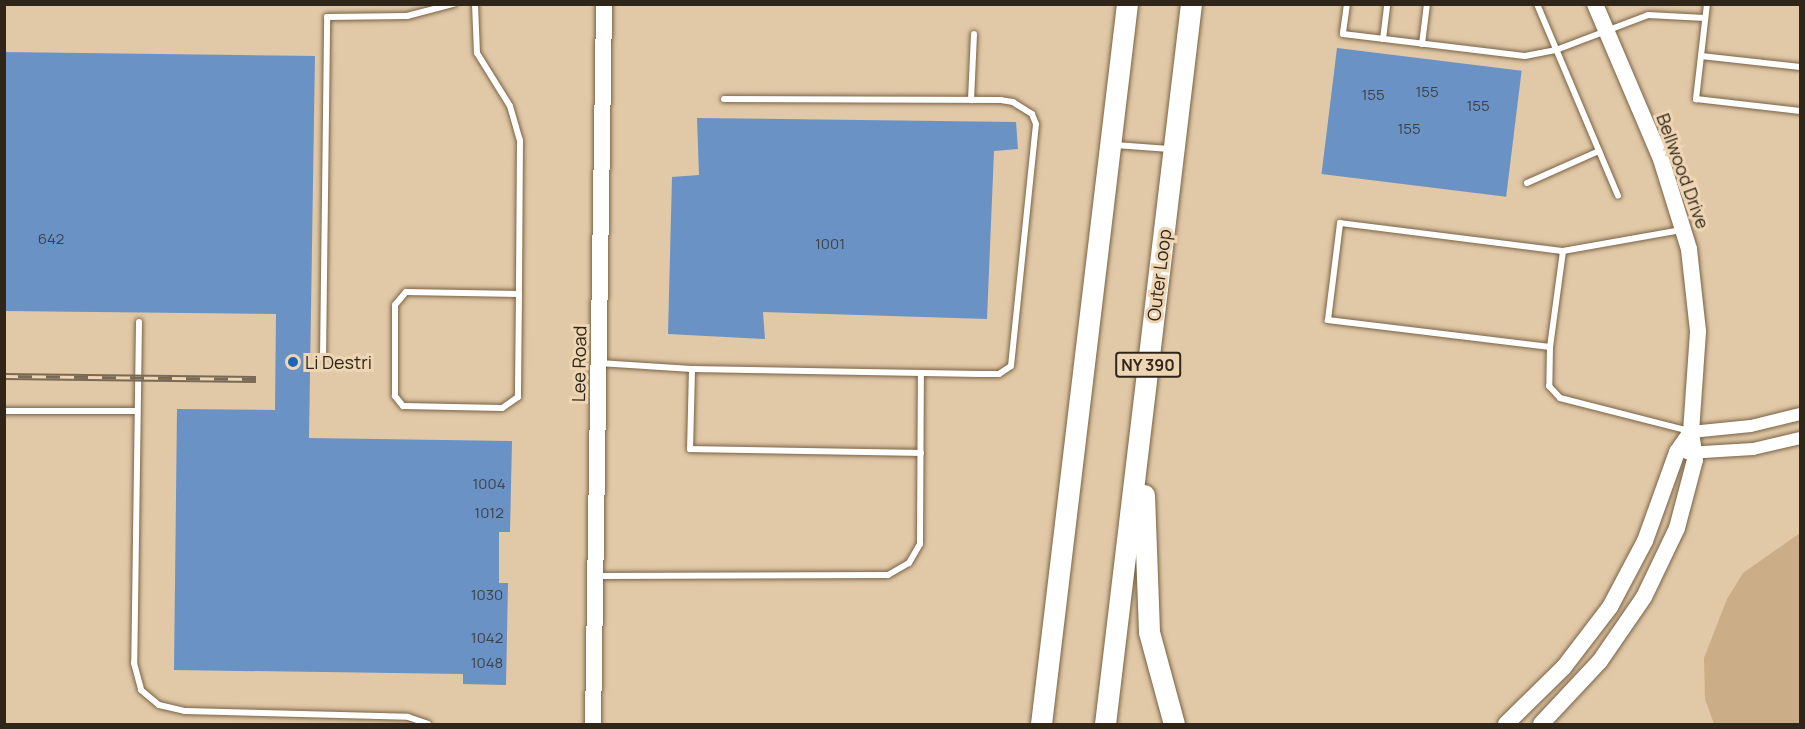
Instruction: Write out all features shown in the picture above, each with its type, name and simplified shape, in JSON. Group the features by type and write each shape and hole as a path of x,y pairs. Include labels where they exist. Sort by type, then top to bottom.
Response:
{"highway":[{"path":"1041,724 1127,4"},
{"name":"Outer Loop","path":"1105,724 1191,4"},
{"path":"1146,386 1146,605 1155,667 1174,724"}],"street":[{"name":"Lee Road","path":"593,724 604,4"},
{"name":"Bellwood Drive","path":"1541,724 1600,661 1644,597 1677,528 1695,453 1691,432 1698,332 1685,230 1661,159 1595,4"},
{"path":"1506,724 1564,667 1610,608 1645,541 1677,452 1691,432 1750,426 1800,414"},
{"path":"1677,452 1753,449 1800,438"}],"lane":[{"path":"323,360 327,17 417,15 453,4"},
{"path":"475,4 477,53 510,106 520,140 519,294 518,397 502,408 403,406 395,396 395,305 406,292 519,294"},
{"path":"1347,4 1343,34 1525,56 1556,50 1648,15 1705,18"},
{"path":"1383,39 1387,4"},
{"path":"1422,44 1427,4"},
{"path":"1537,4 1618,196"},
{"path":"1707,4 1696,99 1800,111"},
{"path":"971,100 974,34"},
{"path":"1701,56 1800,67"},
{"path":"599,363 692,369 921,374 999,374 1011,366 1016,345 1036,124 1032,114 1013,102 724,99"},
{"path":"1110,144 1174,149"},
{"path":"1527,183 1599,151"},
{"path":"1550,347 1328,320 1340,223 1563,250 1592,249 1685,230"},
{"path":"1563,250 1550,347 1549,386 1560,398 1691,432"},
{"path":"139,322 134,663 135,676 146,696 159,705 185,711 408,717 428,724"},
{"path":"692,369 690,449 921,453"},
{"path":"596,576 888,575 909,563 920,544 921,374"},
{"path":"4,411 137,411"}],"shaded area":[{"path":"1800,533 1800,724 1714,724 1705,699 1704,658 1727,599 1743,573"}],"building":[{"path":"1337,48 1522,71 1506,197 1322,174"},
{"name":"Li Destri","path":"4,52 315,56 309,438 512,441 510,532 499,532 499,583 508,583 506,685 463,684 463,674 174,670 177,409 275,410 276,314 4,311"},
{"path":"697,118 1016,122 1018,149 994,151 987,319 763,312 765,339 668,334 672,177 699,175"}],"railway":[{"path":"4,376 256,379"}],"place":[{"name":"Li Destri","path":"293,362"}]}
